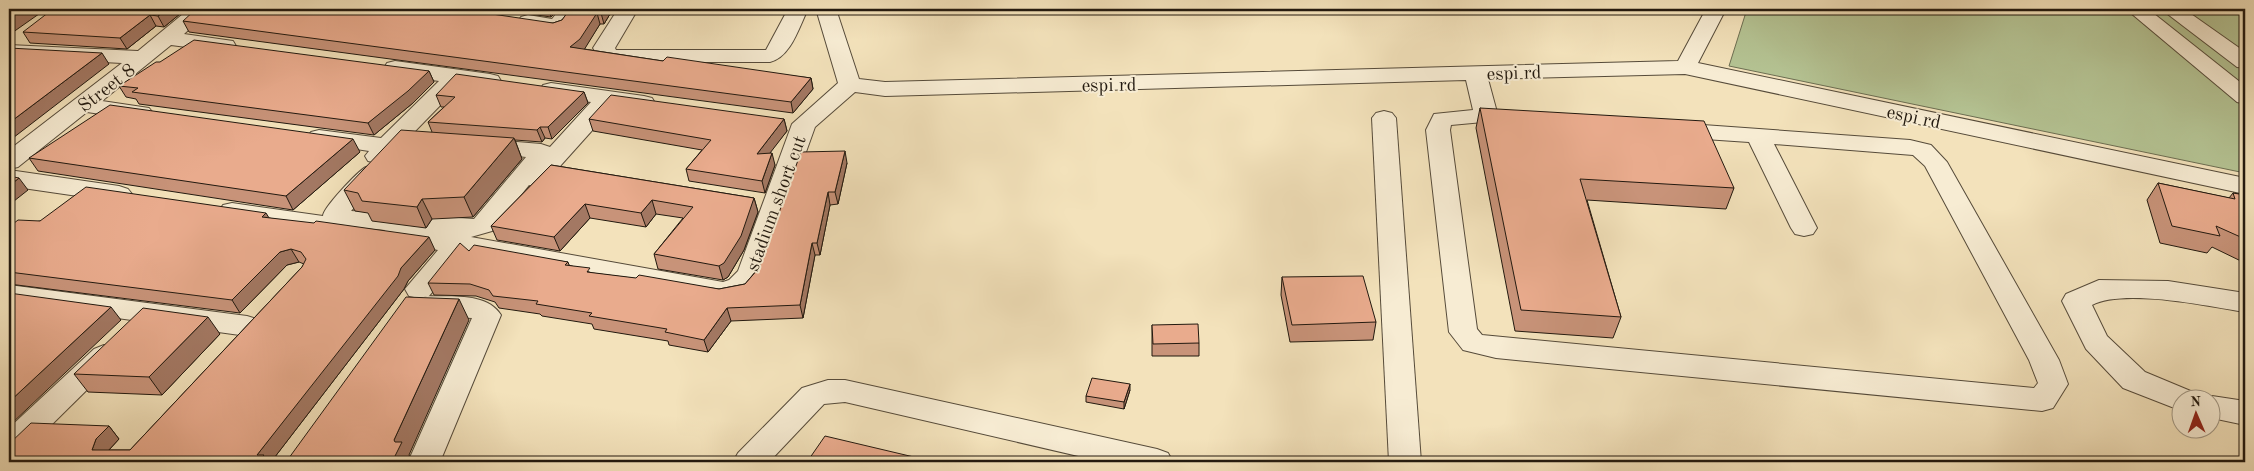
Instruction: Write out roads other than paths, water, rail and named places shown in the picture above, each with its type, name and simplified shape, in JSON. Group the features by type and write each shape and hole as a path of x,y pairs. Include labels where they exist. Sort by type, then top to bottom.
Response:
{"street":[{"name":"Street 8","path":"9,162 143,58 201,9"},
{"path":"510,19 557,26 571,9"},
{"path":"628,9 604,48 610,56 770,56 776,53 798,9"},
{"path":"826,9 850,85"},
{"path":"1685,67 1716,9"},
{"path":"2136,9 2245,96"},
{"path":"2171,9 2245,62"},
{"path":"9,49 31,31"},
{"path":"166,38 243,48"},
{"path":"9,49 143,58"},
{"path":"378,66 667,106"},
{"name":"espi rd","path":"850,85 895,89 1685,67 2245,186"},
{"path":"1476,74 1486,116"},
{"path":"456,76 402,142 336,212 336,218 461,228 478,227 482,225 541,154 573,173"},
{"name":"stadium short cut","path":"466,245 723,291 738,288 750,274 765,202 794,123 850,85"},
{"path":"424,462 488,315 484,311 475,308 412,301 548,157 608,98"},
{"path":"83,105 161,116"},
{"path":"1515,118 1486,116 1442,119 1438,130 1463,332 1473,343 1496,348 2042,400 2053,384 2044,360 1936,162 1922,150 1910,147 1651,128"},
{"path":"1384,118 1405,462"},
{"path":"9,134 40,137"},
{"path":"298,134 402,142"},
{"path":"1758,136 1804,228"},
{"path":"312,223 402,142"},
{"path":"462,144 548,157"},
{"path":"9,178 146,198"},
{"path":"204,207 466,245"},
{"path":"2172,396 2134,380 2096,342 2076,301 2099,289 2168,290 2245,302"},
{"path":"10,295 150,312 256,316 226,348"},
{"path":"9,447 150,312"},
{"path":"749,462 813,396 828,391 846,391 1157,462"},
{"path":"2222,409 2245,413"}]}
